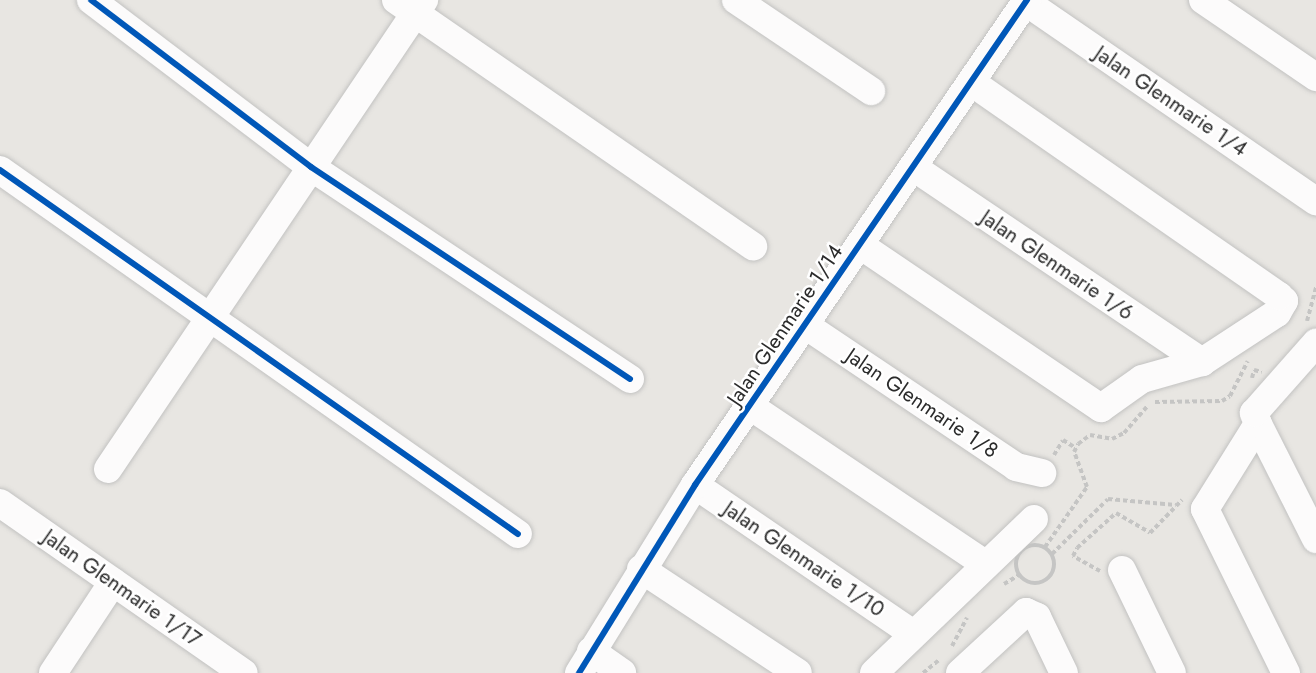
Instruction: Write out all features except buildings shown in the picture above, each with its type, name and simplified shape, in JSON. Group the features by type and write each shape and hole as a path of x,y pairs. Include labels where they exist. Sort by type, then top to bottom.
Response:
{"street":[{"path":"91,0 311,167 630,379"},
{"path":"736,0 871,91"},
{"path":"1203,0 1316,77"},
{"name":"Jalan Glenmarie 1/14","path":"585,662 695,485 1027,1"},
{"name":"Jalan Glenmarie 1/4","path":"1027,1 1316,201"},
{"path":"108,469 311,167 412,5 753,246"},
{"path":"860,245 1101,408 1142,379 1202,362 1277,314 1284,301 971,82"},
{"name":"Jalan Glenmarie 1/6","path":"913,167 1202,362"},
{"path":"0,170 209,320 518,534"},
{"name":"Jalan Glenmarie 1/8","path":"805,325 1016,467 1042,473"},
{"path":"1311,336 1254,412 1316,539"},
{"path":"750,406 989,577"},
{"path":"1258,424 1205,509 1286,673"},
{"name":"Jalan Glenmarie 1/10","path":"695,485 912,633"},
{"name":"Jalan Glenmarie 1/17","path":"0,503 244,673"},
{"path":"874,673 912,633 989,577 1034,519"},
{"path":"641,569 798,673"},
{"path":"1122,570 1172,673"},
{"path":"53,673 113,582"},
{"path":"950,661 1026,612 1037,617 1064,673"},
{"path":"585,662 622,673"}],"path":[{"path":"1311,336 1316,287"},
{"path":"1045,546 1087,487 1074,452 1078,444 1090,435 1112,439 1124,433 1151,402 1222,401 1230,396 1253,357"},
{"path":"1052,554 1108,499 1177,505 1150,533 1116,513 1077,548 1073,556 1106,578 1122,570"},
{"path":"1033,544 1045,546 1052,554 1055,564 1052,574 1044,581 1026,582 1019,575 1016,560 1022,549 1033,544"},
{"path":"989,577 1019,575"},
{"path":"923,673 950,661 971,610"}],"cycle path":[{"path":"91,0 311,167 630,379"},
{"path":"579,673 695,485 1027,0"},
{"path":"0,170 518,534"}]}
